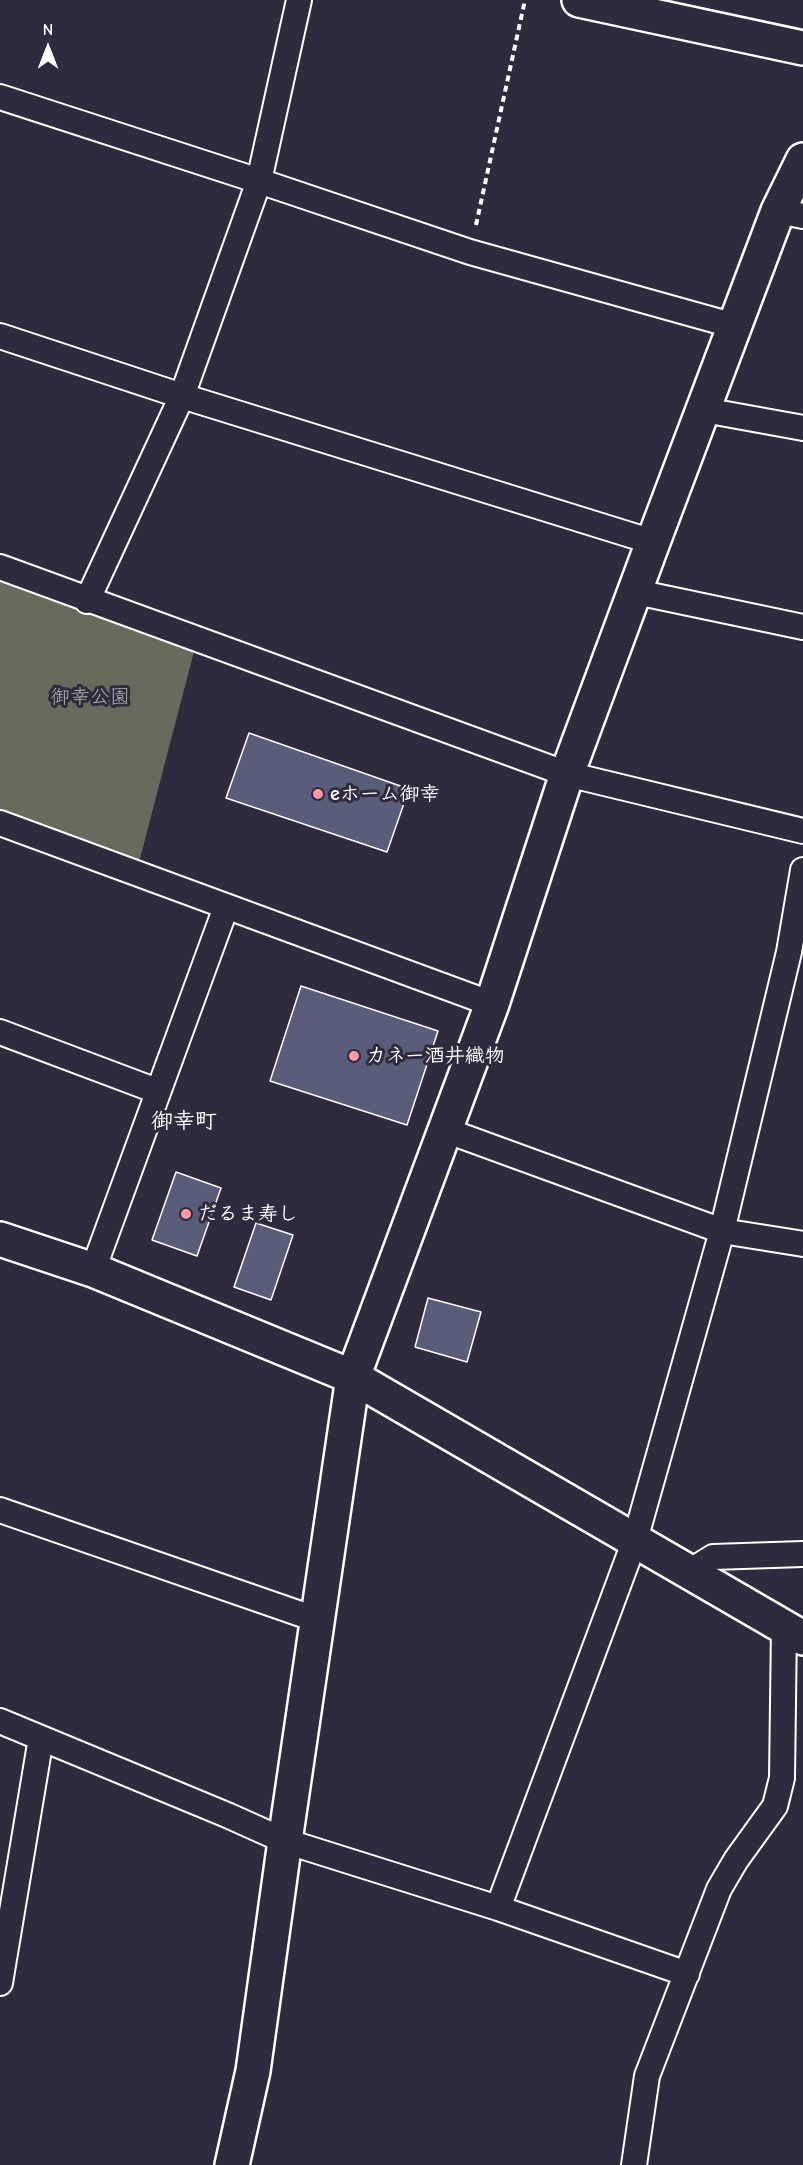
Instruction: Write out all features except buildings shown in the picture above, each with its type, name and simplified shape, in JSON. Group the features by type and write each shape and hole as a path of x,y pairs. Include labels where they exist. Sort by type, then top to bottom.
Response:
{"street":[{"path":"87,600 182,396 259,181 299,0"},
{"path":"579,0 803,48"},
{"path":"0,97 470,252 735,326"},
{"path":"232,2165 253,2071 353,1377 492,1004 567,774 735,326 790,213 803,160"},
{"path":"0,336 182,396 653,542"},
{"path":"704,410 803,428"},
{"path":"0,567 567,774 803,831"},
{"path":"636,592 803,627"},
{"path":"0,823 492,1004"},
{"path":"498,1908 635,1540 722,1231 789,952 803,870"},
{"path":"93,1270 226,907"},
{"path":"0,1032 158,1091"},
{"path":"445,1130 722,1231 803,1244"},
{"path":"0,1239 93,1270 353,1377 793,1632 782,1778 775,1806 736,1860 719,1889 647,2076 634,2165"},
{"path":"0,1510 318,1620"},
{"path":"689,1572 713,1557 803,1554"},
{"path":"0,1721 285,1841 498,1908 687,1974"},
{"path":"0,1983 42,1738"}],"path":[{"path":"470,252 525,0"}],"green space":[{"name":"御幸公園","path":"0,567 197,640 136,874 0,823"}],"place":[{"name":"eホーム御幸","path":"318,794"},
{"name":"カネー酒井織物","path":"354,1056"},
{"name":"だるま寿し","path":"186,1214"}],"district":[{"name":"御幸町","path":"184,1122"}]}
